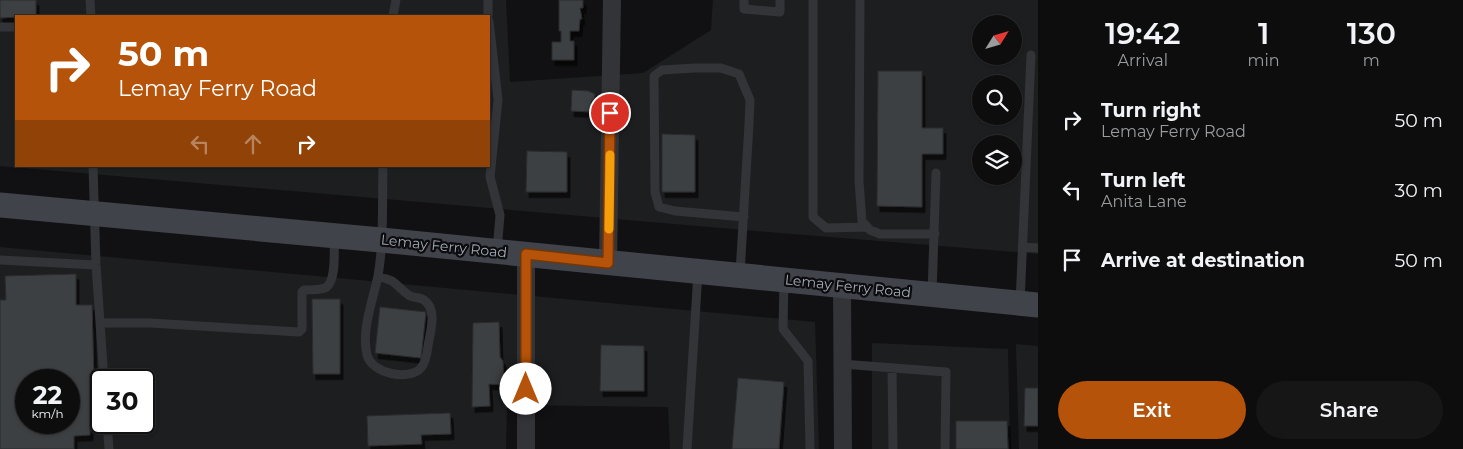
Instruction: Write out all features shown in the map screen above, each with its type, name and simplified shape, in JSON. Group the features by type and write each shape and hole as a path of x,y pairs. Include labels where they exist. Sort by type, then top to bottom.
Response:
{"main road":[{"name":"Lemay Ferry Road","path":"0,205 381,240 1029,304"}],"street":[{"path":"608,263 612,0"},
{"path":"526,254 526,449"},
{"path":"842,285 843,449"}],"lane":[{"path":"90,0 91,15"},
{"path":"393,15 396,0"},
{"path":"488,0 488,15"},
{"path":"744,0 744,9 780,12 780,0"},
{"path":"814,0 813,217 826,228 867,228"},
{"path":"860,0 859,181 862,221 867,228 880,234 935,234"},
{"path":"0,28 15,27"},
{"path":"490,30 498,100 490,177 500,215 497,252"},
{"path":"1029,304 1023,248 1032,55"},
{"path":"740,276 744,217 750,100 739,74 721,68 662,70 654,76 655,192 659,207 675,211 744,217"},
{"path":"93,167 96,265 103,369"},
{"path":"378,276 391,280 410,296 422,299 430,306 432,312 426,357 422,367 416,372 399,375 380,371 370,363 367,356 365,340 378,276 384,167"},
{"path":"932,294 936,173"},
{"path":"100,323 150,323 299,332 302,329 302,292 304,290 325,288 330,282 333,272 334,236"},
{"path":"1023,248 1038,248"},
{"path":"0,260 96,265"},
{"path":"687,449 698,272"},
{"path":"784,280 783,329 808,361 810,449"},
{"path":"842,364 946,372 945,449"},
{"path":"892,368 894,449"},
{"path":"108,434 109,449"}],"shaded area":[{"path":"0,0 506,0 510,82 643,73 711,30 713,0 1038,0 1038,254 0,166"},
{"path":"0,247 815,322 819,449 670,449 668,407 507,405 506,449 0,449"},
{"path":"872,343 1008,349 1010,449 872,449"},
{"path":"1016,344 1038,346 1038,449 1019,449"}],"building":[{"path":"0,0 36,0 36,15 15,15 15,17 0,18"},
{"path":"559,0 583,0 583,8 580,8 582,19 580,19 579,31 570,31 570,41 574,41 574,60 552,60 552,42 561,42"},
{"path":"878,71 922,71 922,128 943,128 943,154 922,154 922,207 877,206"},
{"path":"572,90 588,91 595,94 594,100 592,100 591,112 571,111"},
{"path":"662,134 695,135 695,192 662,192"},
{"path":"527,151 567,152 567,192 526,192"},
{"path":"76,274 76,305 92,305 94,369 90,369 90,435 74,436 74,449 0,449 0,300 6,300 5,276"},
{"path":"312,299 340,299 340,374 313,374"},
{"path":"380,307 426,312 421,358 375,353"},
{"path":"499,322 500,357 503,361 504,385 489,384 490,406 472,407 473,323"},
{"path":"601,345 644,346 644,391 600,391"},
{"path":"738,378 784,382 779,449 732,449"},
{"path":"1025,388 1038,388 1038,426 1024,426"},
{"path":"450,413 451,434 421,435 422,444 368,446 367,416"},
{"path":"956,421 1007,421 1008,449 956,449"}],"slow traffic":[{"path":"609,229 610,155"}],"route":[{"path":"526,389 526,254 608,263 610,113"}]}
